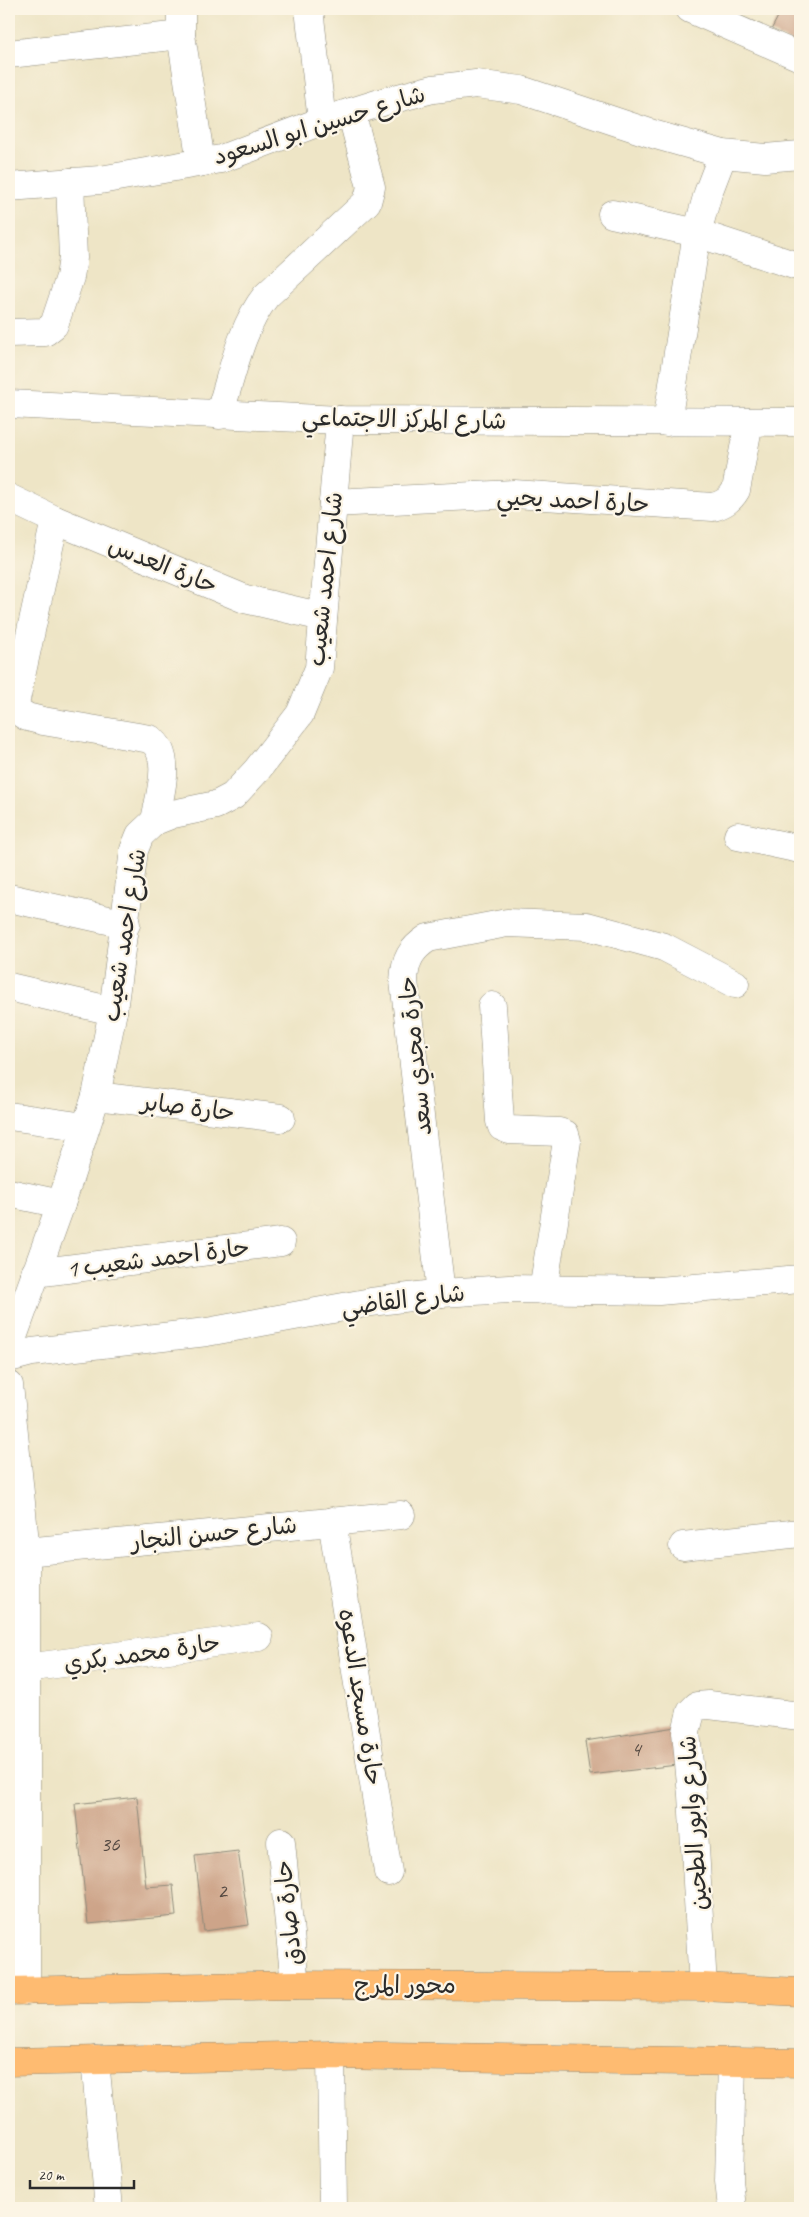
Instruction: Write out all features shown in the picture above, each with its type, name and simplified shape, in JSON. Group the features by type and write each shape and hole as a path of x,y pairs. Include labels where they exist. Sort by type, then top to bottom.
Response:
{"main road":[{"name":"محور المرج","path":"17,1991 296,1985 703,1987 800,1992"},
{"path":"9,2062 331,2055 800,2063"}],"street":[{"path":"309,9 322,121"},
{"path":"690,9 800,56"},
{"path":"9,54 181,22 201,162"},
{"name":"شارع حسين ابو السعود","path":"9,187 109,178 220,159 351,112 433,89 476,84 521,90 656,135 723,154 765,158 800,155"},
{"path":"219,415 255,310 266,296 367,202 371,187 351,112"},
{"path":"667,422 697,233 708,193 723,154"},
{"path":"9,333 45,332 54,325 70,277 73,258 70,182"},
{"path":"612,214 697,233 800,268"},
{"name":"شارع المركز الاجتماعي","path":"9,404 340,420 800,422"},
{"name":"شارع احمد شعيب","path":"9,1348 61,1204 96,1096 113,1011 126,924 134,850 140,835 156,821 173,814 216,805 233,796 257,770 300,714 319,668 340,420"},
{"name":"حارة احمد يحيي","path":"334,502 514,494 713,507 727,501 736,490 749,422"},
{"name":"حارة العدس","path":"9,498 55,520 245,599 323,617"},
{"path":"55,520 15,704 16,710 43,721 150,739 157,743 163,762 156,821"},
{"path":"738,836 800,849"},
{"path":"9,898 126,924"},
{"name":"حارة مجدي سعد","path":"442,1293 404,981 404,968 409,955 418,945 428,938 507,923 587,926 664,947 735,984"},
{"path":"9,988 113,1011"},
{"path":"492,1006 502,1127 509,1130 559,1132 565,1134 567,1140 543,1290"},
{"name":"حارة صابر","path":"96,1096 281,1118"},
{"path":"9,1116 85,1127"},
{"path":"9,1193 61,1204"},
{"name":"حارة احمد شعيب 1","path":"35,1273 281,1242"},
{"name":"شارع القاضي","path":"9,1358 32,1352 207,1332 371,1302 442,1293 509,1289 658,1291 800,1279"},
{"path":"9,1385 26,1552 26,1668 17,1991"},
{"name":"شارع حسن النجار","path":"26,1552 401,1515"},
{"name":"حارة مسجد الدعوه","path":"332,1521 388,1872"},
{"path":"683,1546 800,1533"},
{"name":"حارة محمد بكري","path":"26,1668 259,1637"},
{"name":"شارع وابور الطحين","path":"703,1987 692,1795 686,1732 691,1712 697,1706 709,1705 800,1716"},
{"name":"حارة صادق","path":"281,1842 296,1985"},
{"path":"331,2055 333,2208"},
{"path":"95,2060 110,2208"},
{"path":"732,2062 729,2181 732,2208"}],"building":[{"path":"782,9 800,9 800,47 770,32"},
{"path":"682,1726 686,1764 590,1775 585,1741"},
{"path":"137,1797 146,1887 173,1885 176,1916 88,1924 75,1804"},
{"path":"238,1851 249,1925 204,1931 195,1856"}]}
